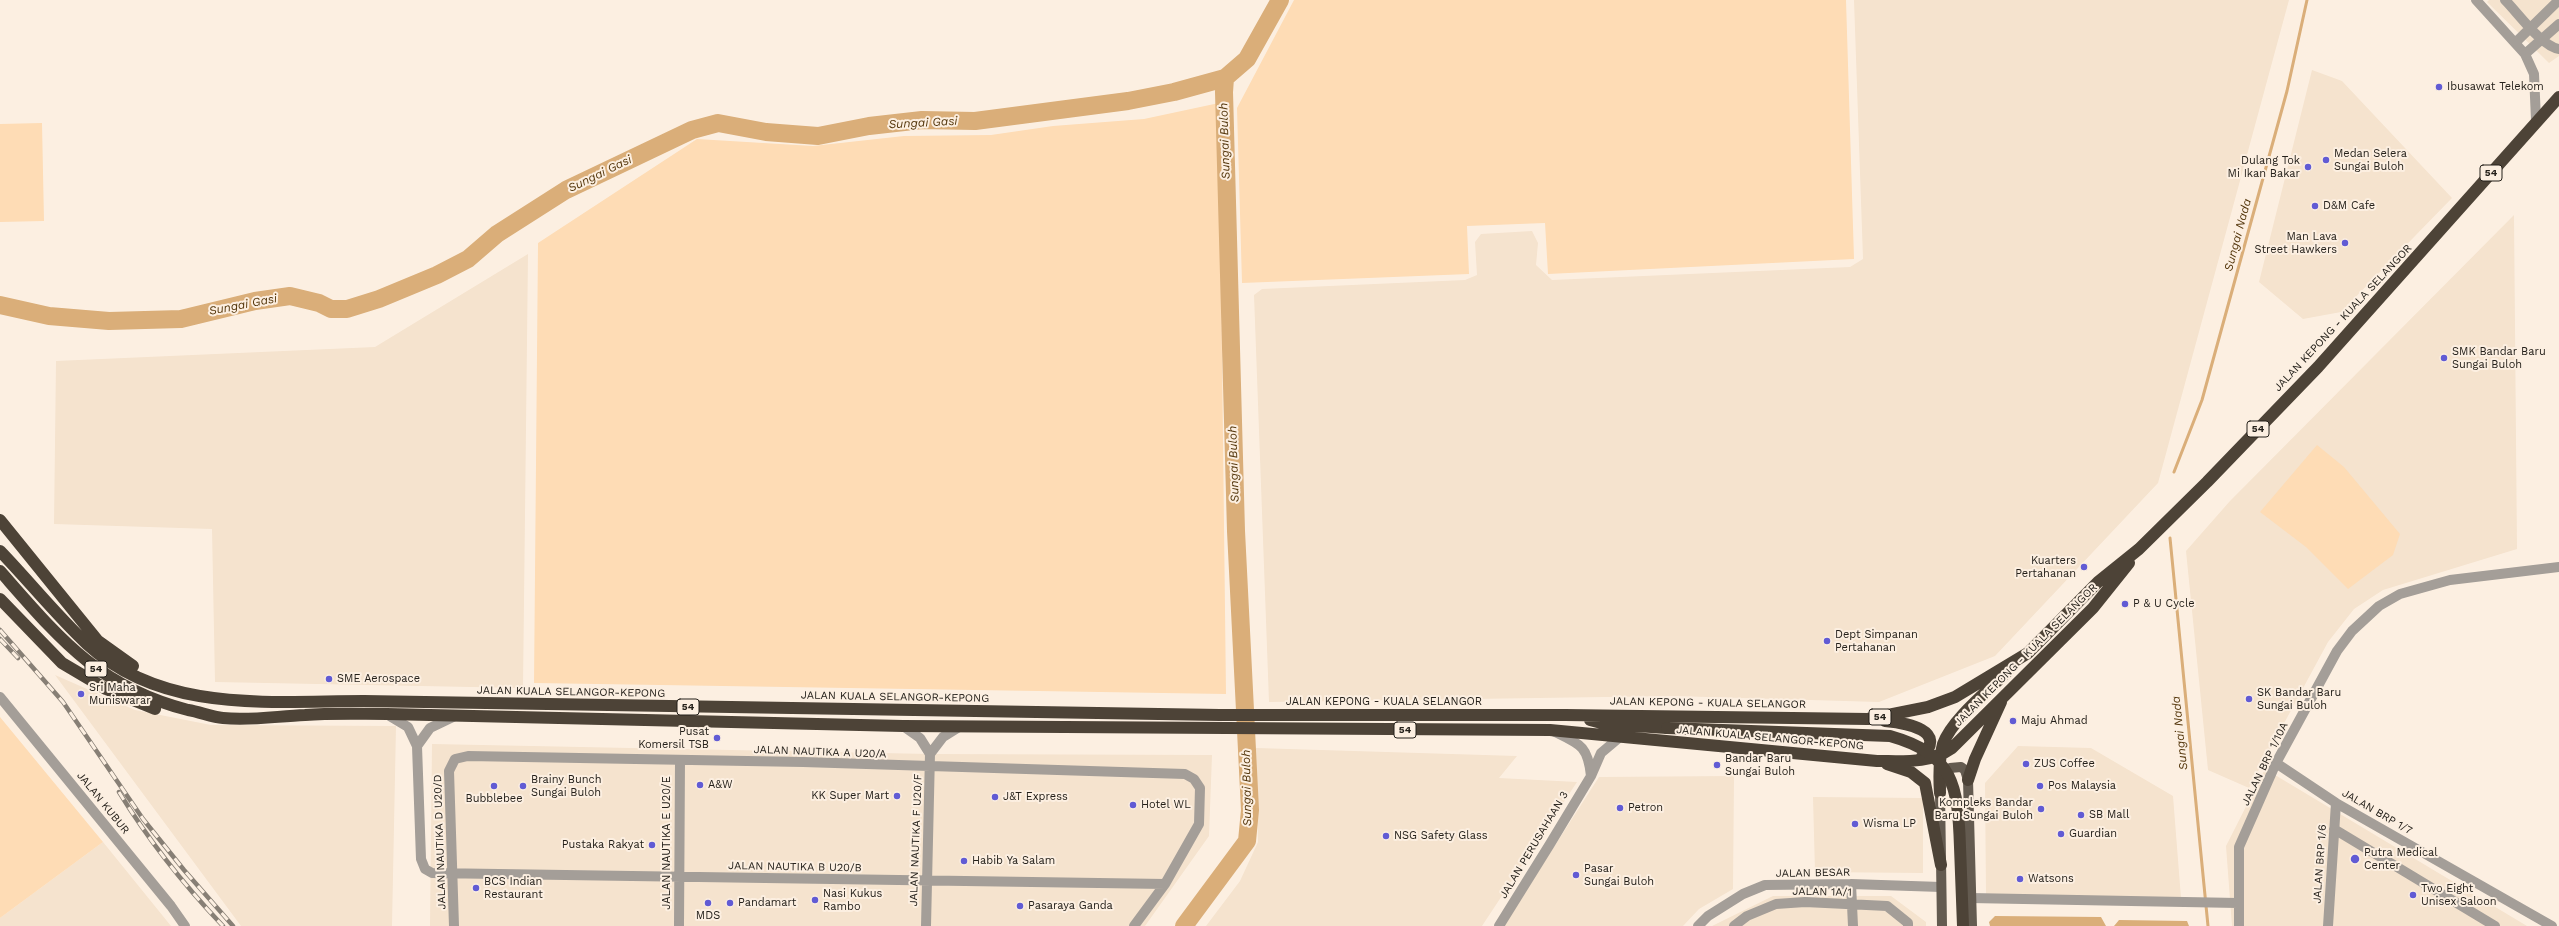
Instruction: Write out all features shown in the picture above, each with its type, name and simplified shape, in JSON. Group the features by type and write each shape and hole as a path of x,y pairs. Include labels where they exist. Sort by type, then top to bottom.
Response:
{"highway":[{"name":"JALAN KEPONG - KUALA SELANGOR","path":"1220,715 1565,715 1868,719 1921,709 1948,699 1976,686 2028,653 2098,582 2139,549 2207,482 2321,363 2445,226 2536,120 2559,97"},
{"path":"0,520 98,641 158,685"},
{"name":"JALAN KEPONG - KUALA SELANGOR","path":"1918,761 1941,755 1952,748 2005,694 2094,608 2139,549"},
{"name":"JALAN KUALA SELANGOR-KEPONG","path":"0,551 88,644 132,674 158,685 199,698 234,702 364,701 1220,715"},
{"name":"54","path":"0,571 58,637 81,658 101,672 138,694 157,702 223,718 319,714 387,714 902,726 1261,730 1550,730 1620,737"},
{"path":"0,599 62,663 106,689 156,709 190,717 223,718"},
{"path":"1940,793 1941,755 1947,736 1970,708 2028,653"},
{"path":"1968,780 1974,759 2005,694"},
{"path":"1565,715 1606,724 1667,728 1890,736 1914,743 1930,753 1952,781 1956,794 1959,817 1963,926"},
{"path":"1868,719 1898,722 1924,731 1929,737 1930,745 1928,751 1918,761"},
{"name":"JALAN KUALA SELANGOR-KEPONG","path":"1620,737 1877,761 1918,761"},
{"path":"1877,761 1911,772 1925,782 1941,865"}],"main road":[{"path":"1942,926 1940,793 1943,778 1950,768 1961,767 1965,770 1968,780 1970,898 1972,926"}],"street":[{"path":"2476,0 2526,54 2534,74 2536,120"},
{"path":"2505,0 2542,40 2553,48 2559,49"},
{"path":"2516,42 2559,0"},
{"path":"2526,54 2559,24"},
{"name":"JALAN BRP 1/10A","path":"2239,926 2239,847 2276,763 2337,651 2352,631 2388,599 2450,580 2559,567"},
{"name":"JALAN KUBUR","path":"0,697 171,906 185,926"},
{"path":"387,714 408,727 417,746 430,728 456,716"},
{"path":"902,726 920,738 930,754 943,737 959,726"},
{"path":"1550,730 1577,742 1586,752 1590,776"},
{"name":"JALAN PERUSAHAAN 3","path":"1499,926 1590,776 1601,752 1620,737"},
{"name":"JALAN NAUTIKA B U20/B","path":"417,746 421,859 425,869 435,874 1165,884"},
{"name":"JALAN NAUTIKA F U20/F","path":"926,926 930,754"},
{"name":"JALAN NAUTIKA A U20/A","path":"455,759 468,756 1185,774 1194,779 1200,788 1199,824 1165,884"},
{"name":"JALAN NAUTIKA D U20/D","path":"454,926 454,875 450,771 455,759"},
{"name":"JALAN NAUTIKA E U20/E","path":"679,926 680,761"},
{"name":"JALAN BRP 1/7","path":"2276,763 2336,803 2552,926"},
{"name":"JALAN BRP 1/6","path":"2328,926 2336,803"},
{"path":"2334,829 2495,926"},
{"path":"1134,926 1165,884"},
{"path":"1851,884 1853,926"},
{"name":"JALAN BESAR","path":"1698,926 1708,916 1743,894 1765,885 1851,884 1941,887"},
{"path":"1970,898 2238,903"},
{"name":"JALAN 1A/1","path":"1734,926 1747,916 1776,904 1805,902 1887,906 1908,923 1908,926"}],"shaded area":[{"path":"1294,0 1846,0 1854,259 1548,274 1545,223 1467,226 1469,274 1242,283 1237,108"},
{"path":"1854,0 2289,0 2158,483 1995,656 1879,702 1673,696 1269,702 1254,295 1262,289 1465,280 1477,275 1475,242 1481,234 1532,231 1538,243 1536,265 1552,280 1850,267 1863,259"},
{"path":"2489,0 2559,0 2559,56 2549,63 2487,2"},
{"path":"2312,70 2342,81 2452,198 2341,312 2303,319 2259,282"},
{"path":"1219,103 1226,694 534,683 538,243 697,139 813,146 904,136 991,135 1053,126 1144,119"},
{"path":"42,123 44,221 0,222 0,124"},
{"name":"SMK Bandar Baru Sungai Buloh","path":"2514,215 2517,549 2383,590 2354,609 2328,642 2249,788 2208,770 2186,551 2230,501"},
{"name":"SME Aerospace","path":"528,254 523,688 215,682 212,529 54,524 56,361 375,347"},
{"path":"2317,445 2344,467 2400,534 2393,555 2348,589 2306,547 2260,512"},
{"path":"55,675 135,710 211,725 396,726 392,926 241,926"},
{"path":"0,717 103,842 0,918"},
{"name":"Pusat Komersil TSB","path":"432,744 930,754 1212,755 1209,836 1145,926 430,926"},
{"name":"SB Mall","path":"2018,746 2091,748 2173,796 2181,898 1986,894 1985,783"},
{"path":"1256,748 1517,756 1499,778 1577,782 1482,926 1206,926 1240,881 1258,842"},
{"path":"2265,769 2527,926 2232,926 2226,846"},
{"path":"1734,776 1733,889 1699,909 1683,926 1503,926 1599,777"},
{"path":"1813,797 1923,798 1923,873 1815,872"},
{"path":"103,842 171,926 0,926 0,918"},
{"path":"1773,896 1891,896 1926,922 1926,926 1712,926"},
{"path":"1995,916 2101,917 2106,926 1990,926 1989,922"},
{"path":"2119,920 2187,921 2189,926 2114,926"}],"waterway":[{"name":"Sungai Buloh","path":"1184,926 1247,841 1250,810 1236,531 1224,92 1225,78 1247,59 1280,0"},
{"name":"Sungai Nada","path":"2174,472 2202,400 2287,91 2307,0"},
{"name":"Sungai Gasi","path":"0,305 49,316 109,321 181,319 255,301 290,296 319,303 331,309 347,309 379,299 437,275 468,259 497,234 566,190 692,130 718,123 766,132 818,136 869,126 922,120 975,121 1128,101 1174,92 1225,78"},
{"name":"Sungai Nada","path":"2170,538 2208,926"}],"railway":[{"path":"0,630 63,702 143,819 184,870 233,926"},
{"path":"0,639 18,658"},
{"path":"119,792 142,828 168,862 223,926"}],"place":[{"name":"Ibusawat Telekom","path":"2439,87"},
{"name":"Medan Selera Sungai Buloh","path":"2326,160"},
{"name":"Dulang Tok Mi Ikan Bakar","path":"2308,167"},
{"name":"D&M Cafe","path":"2315,206"},
{"name":"Man Lava Street Hawkers","path":"2345,243"},
{"name":"SMK Bandar Baru Sungai Buloh","path":"2444,358"},
{"name":"Kuarters Pertahanan","path":"2084,567"},
{"name":"P & U Cycle","path":"2125,604"},
{"name":"Dept Simpanan Pertahanan","path":"1827,641"},
{"name":"SME Aerospace","path":"329,679"},
{"name":"Sri Maha Muniswarar","path":"81,694"},
{"name":"SK Bandar Baru Sungai Buloh","path":"2249,699"},
{"name":"Maju Ahmad","path":"2013,721"},
{"name":"Pusat Komersil TSB","path":"717,738"},
{"name":"ZUS Coffee","path":"2026,764"},
{"name":"Bandar Baru Sungai Buloh","path":"1717,765"},
{"name":"A&W","path":"700,785"},
{"name":"Bubblebee","path":"494,786"},
{"name":"Brainy Bunch Sungai Buloh","path":"523,786"},
{"name":"Pos Malaysia","path":"2040,786"},
{"name":"KK Super Mart","path":"897,796"},
{"name":"J&T Express","path":"995,797"},
{"name":"Hotel WL","path":"1133,805"},
{"name":"Petron","path":"1620,808"},
{"name":"Kompleks Bandar Baru Sungai Buloh","path":"2041,809"},
{"name":"SB Mall","path":"2081,815"},
{"name":"Wisma LP","path":"1855,824"},
{"name":"Guardian","path":"2061,834"},
{"name":"NSG Safety Glass","path":"1386,836"},
{"name":"Pustaka Rakyat","path":"652,845"},
{"name":"Putra Medical Center","path":"2355,859"},
{"name":"Habib Ya Salam","path":"964,861"},
{"name":"Pasar Sungai Buloh","path":"1576,875"},
{"name":"Watsons","path":"2020,879"},
{"name":"BCS Indian Restaurant","path":"476,888"},
{"name":"Two Eight Unisex Saloon","path":"2413,895"},
{"name":"Nasi Kukus Rambo","path":"815,900"},
{"name":"MDS","path":"708,903"},
{"name":"Pandamart","path":"730,903"},
{"name":"Pasaraya Ganda","path":"1020,906"}]}
